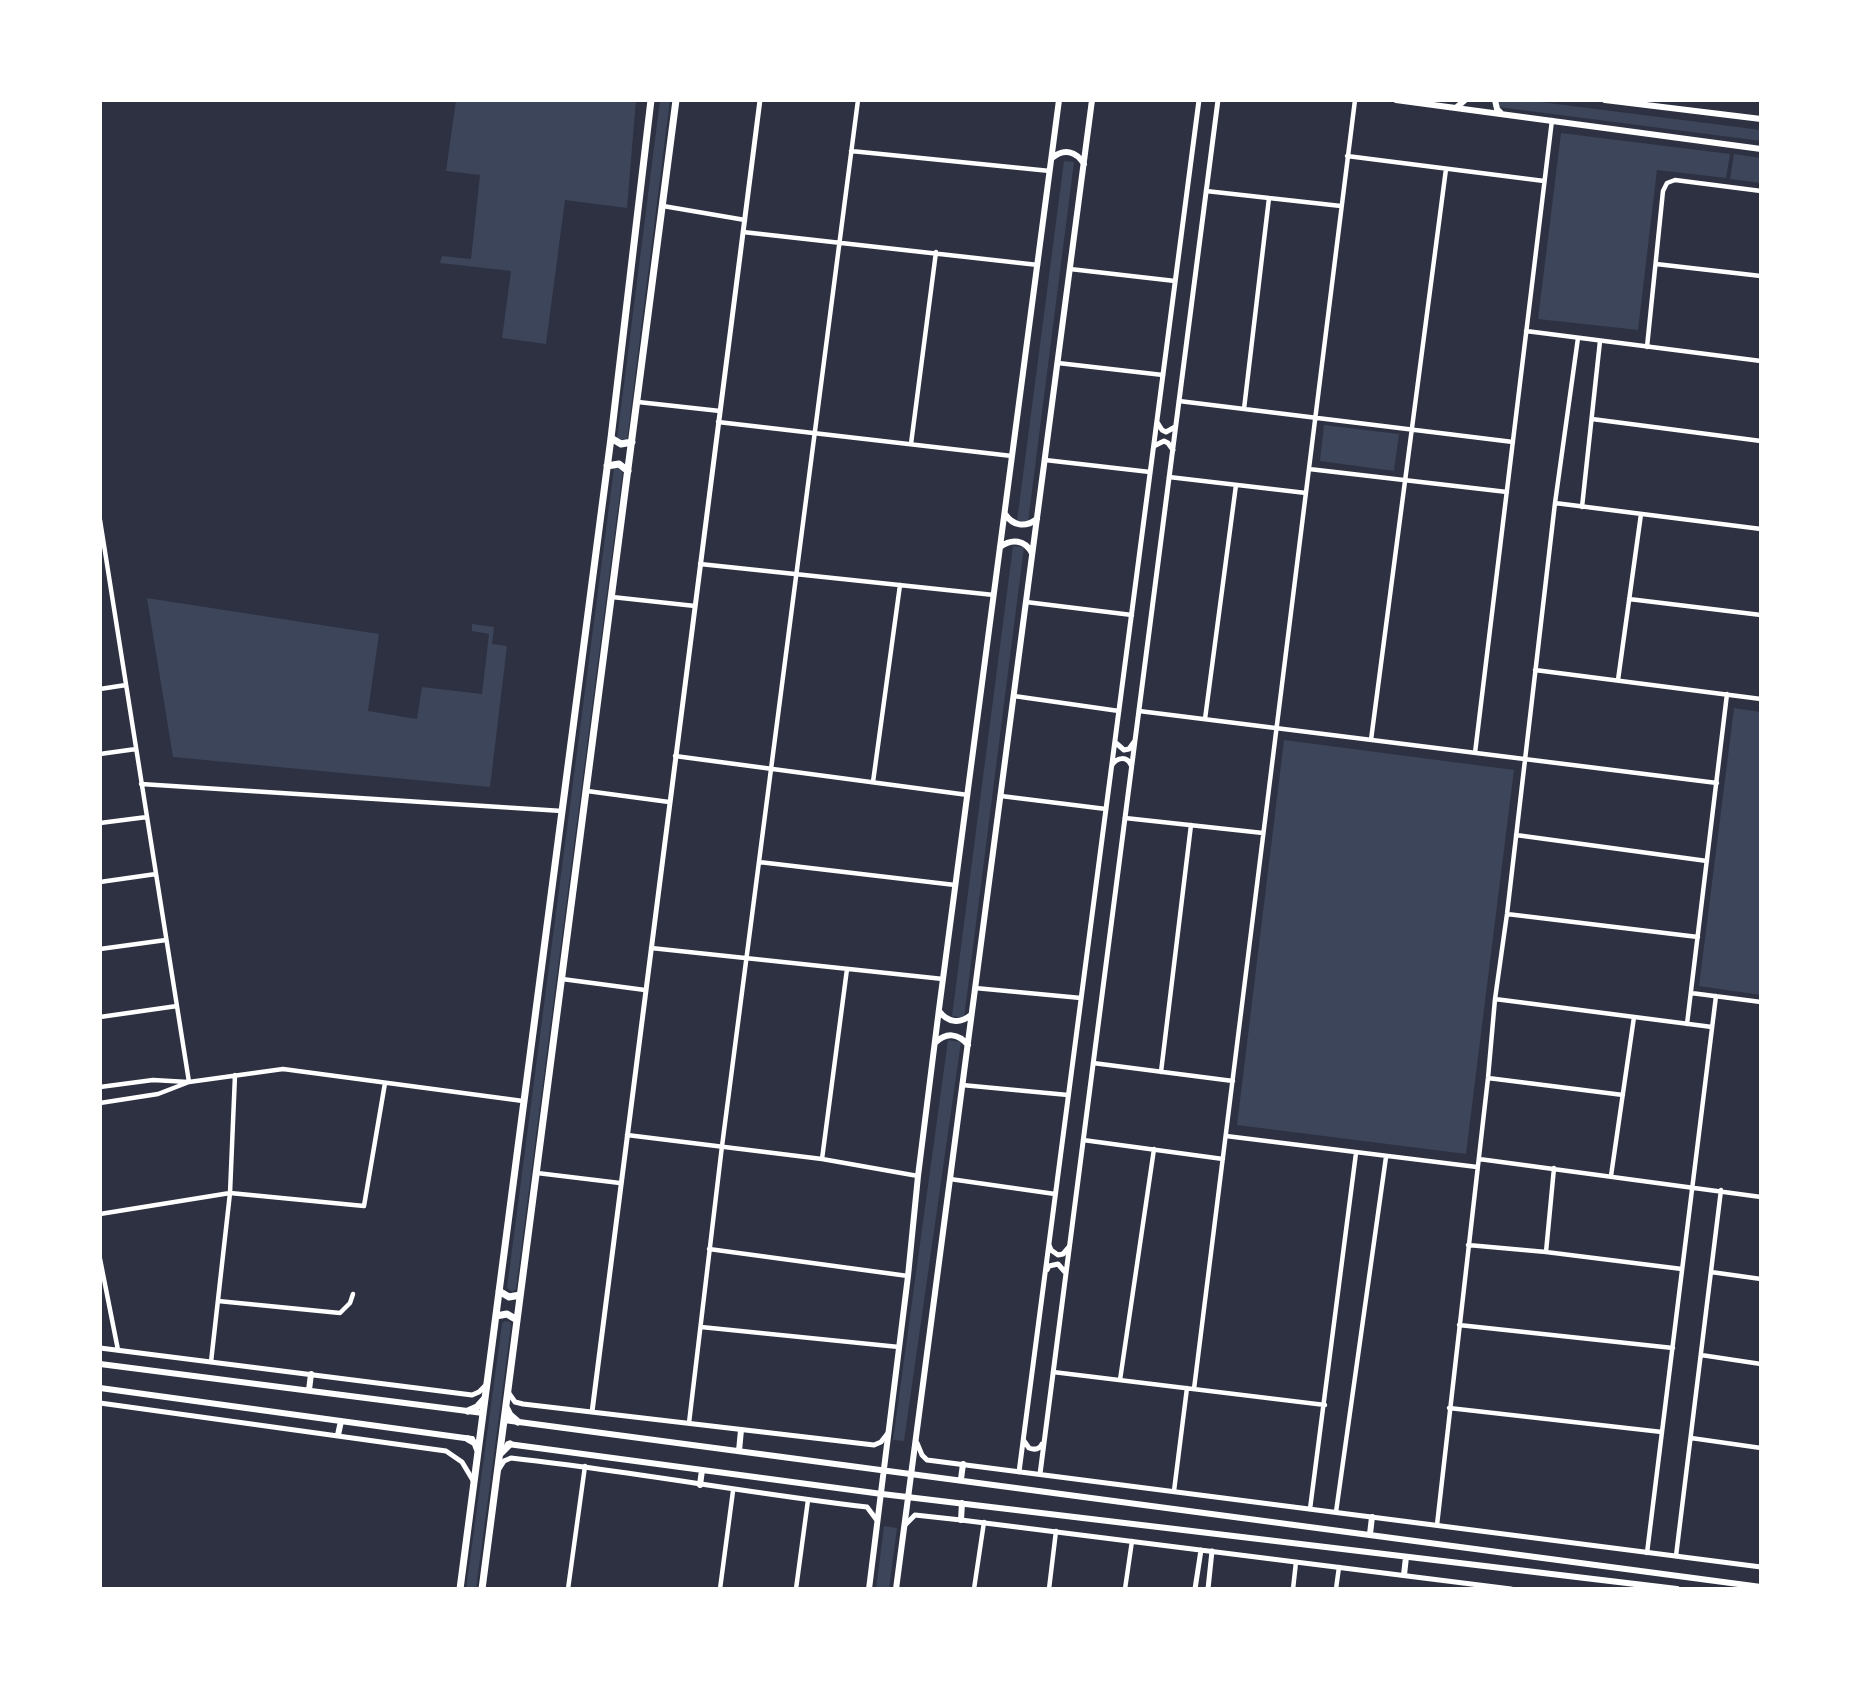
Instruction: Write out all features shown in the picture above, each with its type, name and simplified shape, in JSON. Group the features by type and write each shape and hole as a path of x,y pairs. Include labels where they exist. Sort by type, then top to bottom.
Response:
{"highway":[{"path":"460,1589 611,438 651,100"},
{"path":"482,1589 676,100"},
{"path":"611,438 621,444 632,442"},
{"path":"607,466 619,464 628,471"},
{"path":"499,1291 509,1297 520,1295"},
{"path":"496,1316 507,1314 517,1320"},
{"path":"468,1411 480,1405 485,1398"},
{"path":"506,1405 510,1415 518,1422"},
{"path":"468,1439 475,1443 478,1451"},
{"path":"499,1454 510,1444"}],"main road":[{"path":"869,1589 939,1009 1059,100"},
{"path":"896,1589 1092,100"},
{"path":"1396,100 1761,149"},
{"path":"1457,107 1465,100"},
{"path":"1495,100 1497,109 1502,114"},
{"path":"1605,100 1761,119"},
{"path":"1052,158 1059,153 1072,152 1084,164"},
{"path":"1005,514 1009,520 1020,525 1037,519"},
{"path":"1000,547 1008,542 1020,542 1028,546 1032,553"},
{"path":"939,1009 943,1016 953,1021 961,1021 971,1015"},
{"path":"935,1043 954,1035 968,1045"},
{"path":"100,1364 483,1413"},
{"path":"309,1390 311,1374"},
{"path":"100,1388 480,1440"},
{"path":"504,1420 1761,1587"},
{"path":"338,1435 341,1422"},
{"path":"739,1451 741,1430"},
{"path":"500,1443 882,1494 1677,1589"},
{"path":"961,1479 963,1464"},
{"path":"700,1485 702,1470"},
{"path":"961,1520 962,1503"},
{"path":"1370,1534 1372,1517"},
{"path":"1404,1575 1406,1557"}],"street":[{"path":"592,1412 760,100"},
{"path":"689,1423 746,958 858,100"},
{"path":"1019,1472 1199,100"},
{"path":"1194,1389 1354,100"},
{"path":"1040,1474 1217,101"},
{"path":"1475,753 1552,120"},
{"path":"851,151 1050,171"},
{"path":"1348,156 1544,181"},
{"path":"1371,740 1446,169"},
{"path":"1647,347 1663,191 1667,183 1675,180 1761,191"},
{"path":"1206,191 1341,206"},
{"path":"1244,409 1269,198"},
{"path":"663,206 745,220"},
{"path":"743,232 1038,265"},
{"path":"911,444 936,252"},
{"path":"1656,264 1761,276"},
{"path":"1070,269 1175,281"},
{"path":"1526,331 1761,361"},
{"path":"1437,1525 1488,1078 1494,999 1507,914 1555,503 1578,338"},
{"path":"1582,507 1600,341"},
{"path":"1058,363 1163,375"},
{"path":"1179,401 1513,442"},
{"path":"638,402 720,411"},
{"path":"1592,419 1761,441"},
{"path":"719,422 1013,456"},
{"path":"1157,422 1166,432 1176,425"},
{"path":"1154,447 1164,441 1173,450"},
{"path":"1045,460 1150,472"},
{"path":"1308,469 1507,492"},
{"path":"1169,477 1306,493"},
{"path":"1205,719 1236,485"},
{"path":"1555,503 1761,529"},
{"path":"1618,680 1641,514"},
{"path":"100,520 102,555 126,685 189,1083"},
{"path":"700,564 994,595"},
{"path":"873,782 900,585"},
{"path":"612,597 695,606"},
{"path":"1629,599 1761,615"},
{"path":"1026,602 1132,615"},
{"path":"1535,670 1761,699"},
{"path":"100,689 126,685"},
{"path":"1687,1024 1727,694"},
{"path":"1014,696 1119,711"},
{"path":"1139,711 1717,783"},
{"path":"1115,740 1116,745 1124,750 1132,747 1135,741"},
{"path":"100,754 136,749"},
{"path":"675,756 968,794"},
{"path":"1112,765 1123,758 1130,763 1131,768"},
{"path":"141,784 562,811"},
{"path":"587,791 669,802"},
{"path":"1000,796 1106,809"},
{"path":"100,823 147,817"},
{"path":"1125,818 1263,833"},
{"path":"1161,1072 1191,825"},
{"path":"1516,835 1707,861"},
{"path":"759,862 956,885"},
{"path":"100,882 156,874"},
{"path":"1507,914 1698,937"},
{"path":"100,949 166,940"},
{"path":"650,947 943,979"},
{"path":"822,1159 847,969"},
{"path":"562,979 645,990"},
{"path":"975,988 1081,998"},
{"path":"1691,993 1761,1002"},
{"path":"1647,1553 1716,996"},
{"path":"1494,999 1712,1027"},
{"path":"100,1017 177,1006"},
{"path":"1611,1176 1634,1017"},
{"path":"1093,1063 1233,1081"},
{"path":"100,1103 148,1096 189,1083 235,1074 283,1069 524,1102"},
{"path":"211,1362 230,1193 235,1074"},
{"path":"1488,1078 1623,1095"},
{"path":"100,1087 153,1080 189,1083"},
{"path":"100,1214 230,1193 364,1206 385,1083"},
{"path":"962,1084 1068,1095"},
{"path":"626,1135 822,1159 918,1176"},
{"path":"1226,1136 1477,1167"},
{"path":"1083,1140 1223,1158"},
{"path":"1121,1380 1154,1149"},
{"path":"1310,1509 1356,1153"},
{"path":"1336,1512 1386,1157"},
{"path":"1479,1158 1761,1197"},
{"path":"1546,1252 1554,1168"},
{"path":"536,1173 620,1183"},
{"path":"950,1179 1055,1194"},
{"path":"1676,1556 1721,1190"},
{"path":"1049,1245 1058,1255 1063,1254 1069,1247"},
{"path":"1468,1245 1682,1269"},
{"path":"709,1250 908,1276"},
{"path":"100,1259 118,1350"},
{"path":"1045,1272 1049,1266 1058,1264 1066,1275"},
{"path":"1711,1272 1761,1279"},
{"path":"218,1301 341,1313 346,1310 353,1294"},
{"path":"1459,1325 1673,1348"},
{"path":"701,1327 900,1347"},
{"path":"100,1348 472,1395 487,1383"},
{"path":"1700,1354 1761,1364"},
{"path":"1053,1372 1325,1405"},
{"path":"1174,1492 1187,1388"},
{"path":"507,1390 515,1402 523,1404 874,1445 887,1436 890,1427"},
{"path":"100,1403 446,1451 462,1462 475,1482"},
{"path":"1449,1408 1662,1432"},
{"path":"917,1433 917,1446 927,1460 1761,1567"},
{"path":"1023,1438 1026,1445 1033,1450 1041,1446 1045,1439"},
{"path":"1691,1438 1761,1448"},
{"path":"497,1475 503,1461 511,1458 585,1466 733,1491 867,1507 876,1517 878,1525"},
{"path":"568,1589 585,1466"},
{"path":"720,1589 733,1491"},
{"path":"796,1589 808,1500"},
{"path":"904,1528 910,1517 915,1515 1508,1589"},
{"path":"974,1589 984,1522"},
{"path":"1049,1589 1056,1531"},
{"path":"1125,1589 1132,1541"},
{"path":"1195,1589 1201,1550"},
{"path":"1208,1589 1212,1551"},
{"path":"1293,1589 1296,1562"},
{"path":"1336,1589 1339,1567"}],"shaded area":[{"path":"456,100 636,100 627,208 565,200 546,344 502,338 511,271 440,263 442,256 471,259 480,175 446,171"},
{"path":"660,100 670,100 625,443 617,439"},
{"path":"1497,100 1525,100 1761,130 1761,141 1498,107"},
{"path":"1561,133 1730,154 1726,178 1657,170 1638,330 1538,319"},
{"path":"1734,154 1761,158 1761,183 1730,179"},
{"path":"1064,161 1074,162 1028,522 1017,521"},
{"path":"1324,425 1399,434 1394,471 1320,461"},
{"path":"616,466 623,470 516,1289 512,1292 507,1288"},
{"path":"1013,546 1024,547 964,1018 952,1016"},
{"path":"147,598 379,634 368,711 417,719 422,687 482,694 489,634 472,631 472,624 494,627 492,644 507,646 490,787 173,757"},
{"path":"1734,708 1761,712 1761,995 1699,986"},
{"path":"1284,740 1514,770 1466,1154 1237,1125"},
{"path":"948,1040 961,1042 904,1441 893,1440"},
{"path":"504,1321 510,1322 511,1326 476,1589 466,1589 502,1324"},
{"path":"884,1526 897,1528 889,1589 876,1589"}]}
